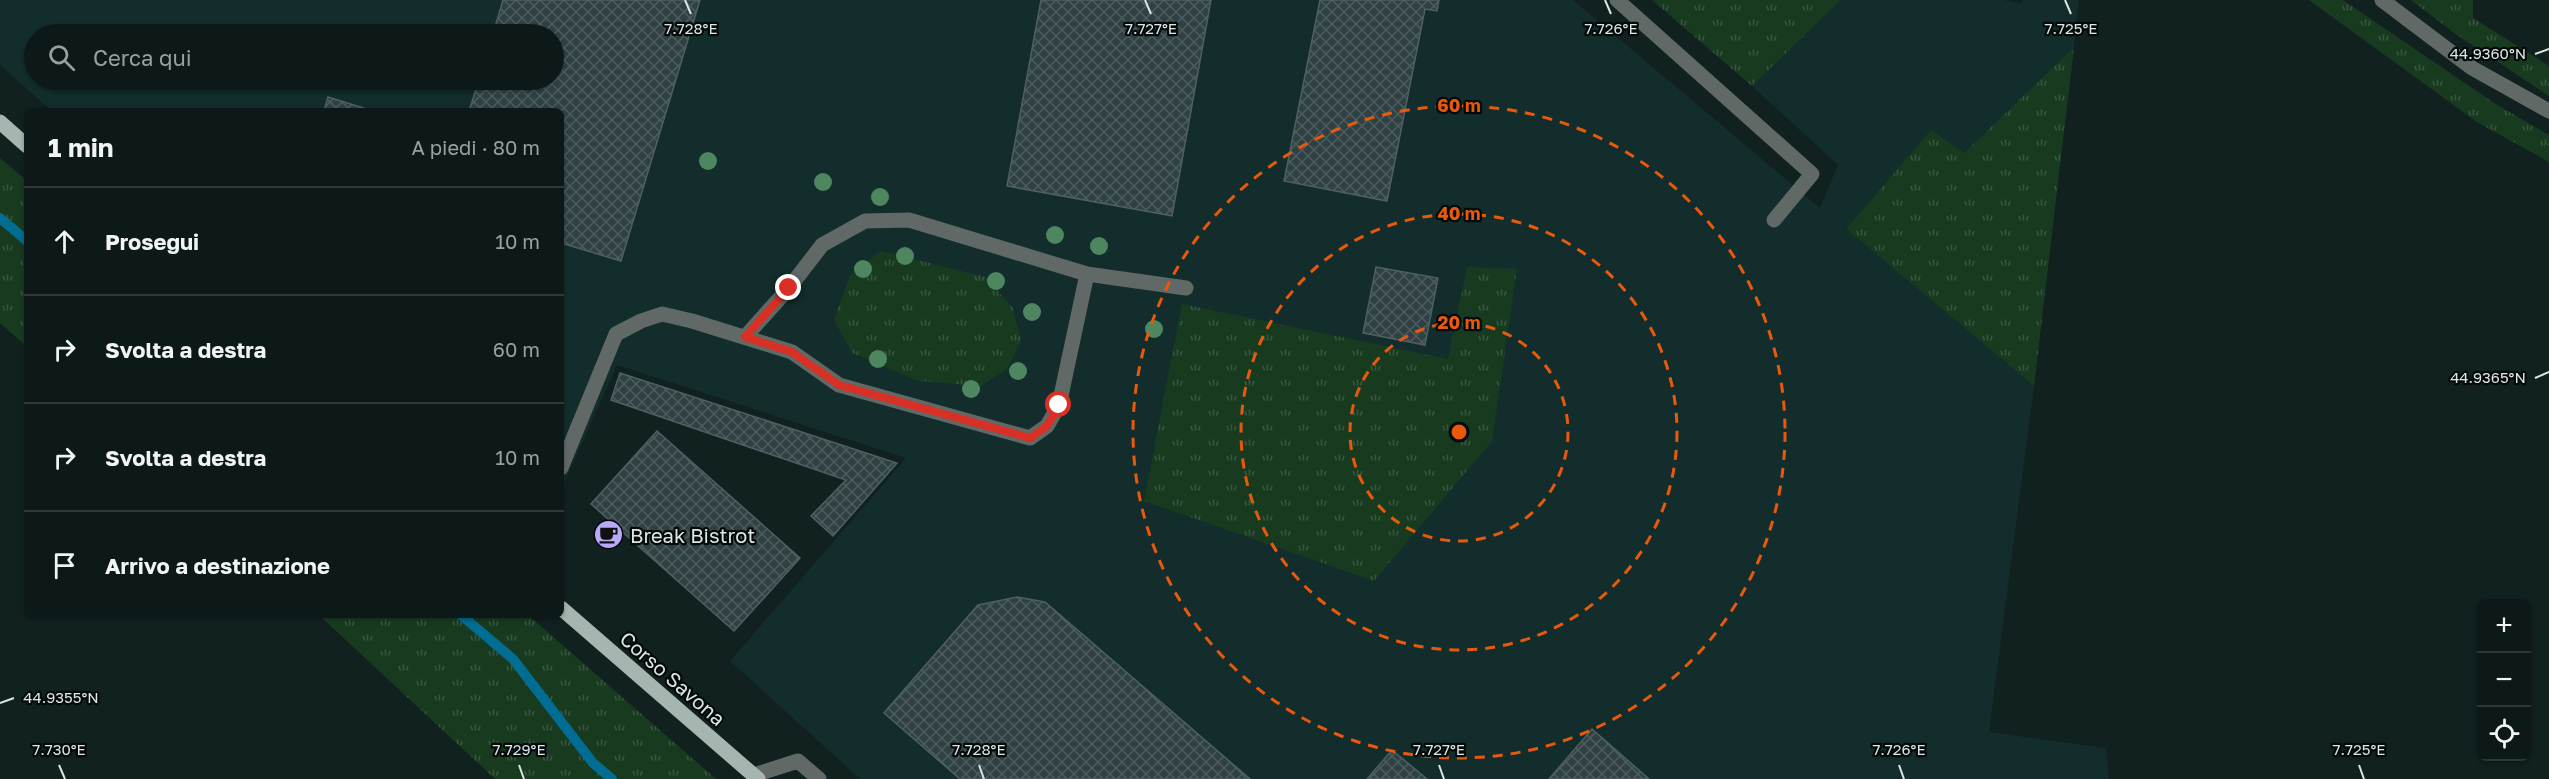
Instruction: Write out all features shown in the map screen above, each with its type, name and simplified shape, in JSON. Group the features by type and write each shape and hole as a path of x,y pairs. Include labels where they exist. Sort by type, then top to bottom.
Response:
{"main road":[{"path":"0,122 24,143"},
{"name":"Corso Savona","path":"564,611 756,777"}],"street":[{"path":"1617,0 1812,174 1774,220"},
{"path":"2382,0 2472,68 2549,111"},
{"path":"745,337 789,288 822,245 865,221 909,220 1087,274 1186,288"},
{"path":"564,461 616,334 641,321 662,314 792,352 839,385 1030,438 1047,426 1059,405 1087,274"},
{"path":"756,777 798,761 819,779"}],"shaded area":[{"path":"0,0 1573,0 1820,208 1838,165 1752,86 1841,0 2003,0 2021,3 2024,0 2079,0 2074,47 1964,153 1931,131 1846,229 2034,386 1989,732 2106,748 2109,779 860,779 730,661 906,458 617,365 564,483 564,108 49,108 28,90 564,90 564,24 24,24 24,86 0,65"}],"green space":[{"path":"1652,0 1841,0 1752,86"},
{"path":"2309,0 2343,0 2494,103 2549,135 2549,162 2477,122"},
{"path":"2411,0 2473,0 2473,18 2549,66 2549,96 2457,35"},
{"path":"2074,47 2034,386 1846,229 1931,130 1964,153"},
{"path":"0,158 24,178 24,344 0,323"},
{"path":"881,251 985,277 1013,308 1021,341 1007,369 981,386 918,381 852,353 834,320 850,275"},
{"path":"1467,267 1517,269 1492,441 1374,581 1144,501 1182,304 1448,359"},
{"path":"322,618 531,618 716,779 495,779"}],"building":[{"path":"503,0 700,0 621,261 564,244 564,108 470,108 476,90 564,90 564,24 496,24"},
{"path":"1041,0 1211,0 1172,216 1007,186"},
{"path":"1320,0 1439,0 1437,11 1425,9 1387,201 1284,181"},
{"path":"328,97 363,108 325,108"},
{"path":"1376,267 1438,278 1425,345 1363,333"},
{"path":"620,373 897,463 833,536 811,516 846,480 611,400"},
{"path":"657,431 800,558 734,631 591,504"},
{"path":"1017,597 1045,602 1250,779 960,779 884,713 978,605"},
{"path":"1592,729 1649,779 1549,779"},
{"path":"1392,750 1427,779 1367,779"}],"waterway":[{"path":"0,218 24,238"},
{"path":"465,618 513,659 593,763 612,779"}],"place":[{"name":"Break Bistrot","path":"609,535"}],"route":[{"path":"789,288 745,337 792,352 839,385 1030,438 1047,426 1059,405"}]}
